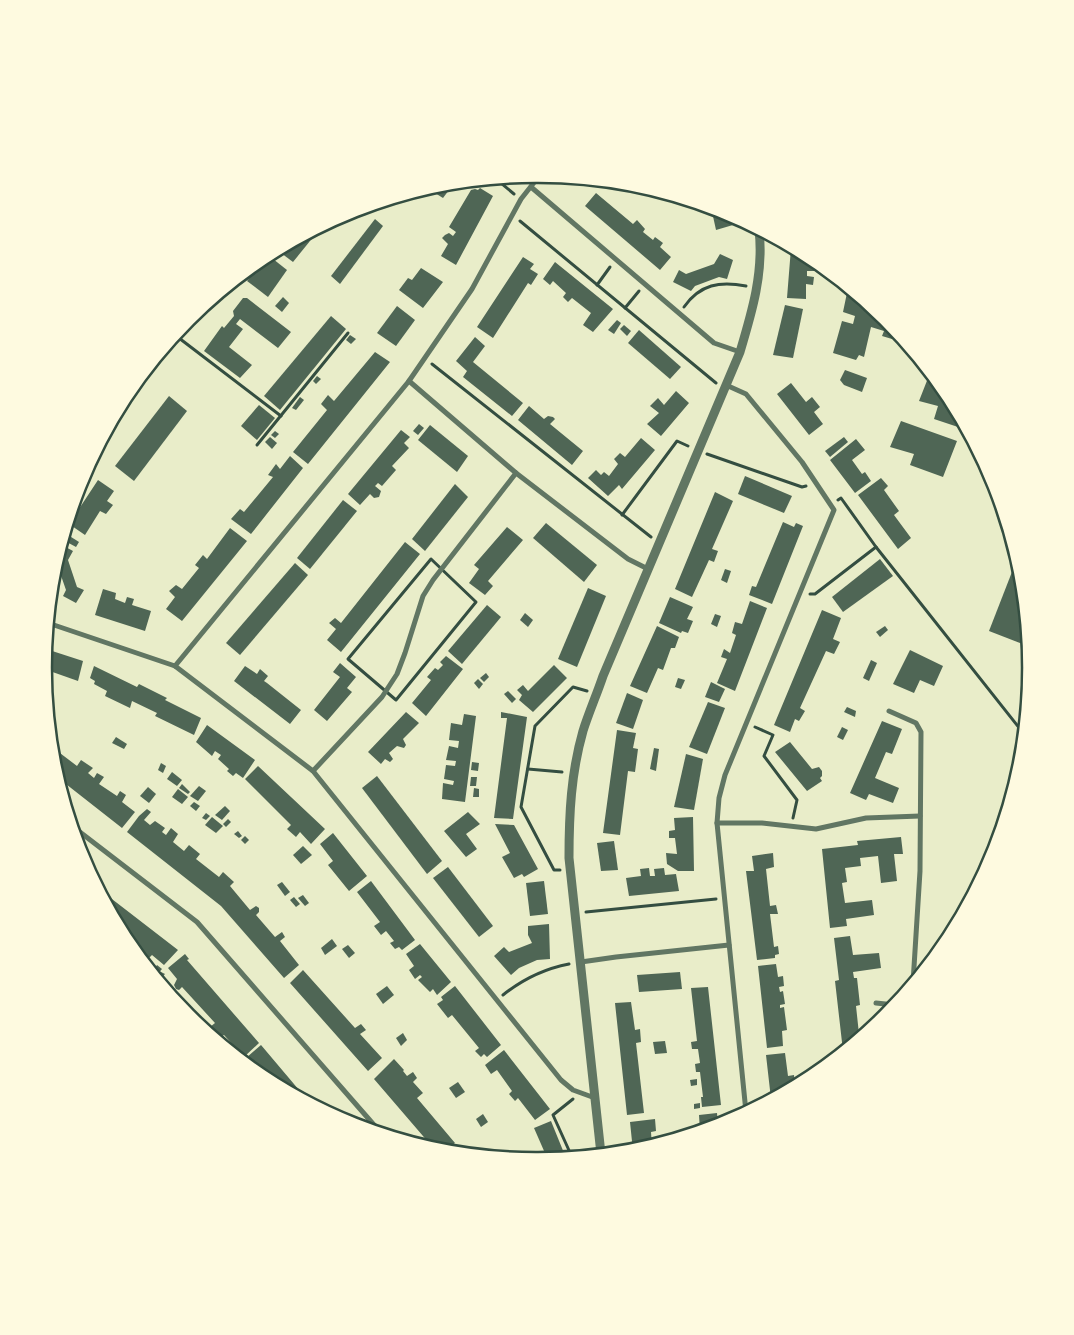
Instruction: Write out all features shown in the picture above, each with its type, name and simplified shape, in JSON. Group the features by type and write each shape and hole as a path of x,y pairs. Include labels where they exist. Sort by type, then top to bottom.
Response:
{"street":[{"path":"175,666 409,381 472,289 512,214 533,183"},
{"path":"530,187 714,343 740,352"},
{"path":"601,1148 571,869 569,808 574,773 583,730 597,693 740,352 754,308 759,272 759,237"},
{"path":"409,381 516,473 628,559 648,569"},
{"path":"725,387 746,394 802,462 834,510 725,775 719,798 717,823 745,1105"},
{"path":"313,772 382,697 397,674 423,596 432,580 516,473"},
{"path":"55,625 175,666 313,772 561,1080 573,1090 595,1098"},
{"path":"889,710 916,723 921,732 920,870 914,971"},
{"path":"717,823 762,823 816,829 866,818 920,816"},
{"path":"82,834 197,922 372,1123"},
{"path":"582,962 616,956 729,945"},
{"path":"876,1002 886,1004"}],"path":[{"path":"503,184 521,199"},
{"path":"512,214 625,308 725,387"},
{"path":"597,285 615,259"},
{"path":"679,314 696,293 716,284 731,283 757,288"},
{"path":"625,308 645,284"},
{"path":"257,445 348,333"},
{"path":"181,339 281,416"},
{"path":"424,358 659,544"},
{"path":"622,515 676,441 699,451 802,486 816,482"},
{"path":"831,504 841,498 876,547 1017,726"},
{"path":"799,593 815,594 876,547"},
{"path":"571,869 554,870 522,807 535,726 573,687 597,693"},
{"path":"747,724 773,735 764,756 797,800 791,826"},
{"path":"528,768 574,773"},
{"path":"576,912 724,898"},
{"path":"496,1000 517,983 537,973 555,967 582,962"},
{"path":"569,1151 553,1115 582,1093"}],"building":[{"path":"480,188 493,196 456,265 441,256 448,244 442,238 449,233 453,236 456,232 449,227 471,190 478,190"},
{"path":"448,191 443,198 436,194"},
{"path":"596,193 633,224 637,220 645,229 643,232 653,240 655,237 663,243 660,247 671,257 660,270 585,206"},
{"path":"713,217 733,225 733,225 716,230"},
{"path":"375,219 383,226 340,284 331,276"},
{"path":"311,239 293,262 284,255"},
{"path":"720,254 733,260 727,279 719,277 695,286 691,291 673,282 679,270 686,274 714,264"},
{"path":"790,255 815,271 807,271 807,276 814,277 813,285 806,284 806,299 787,298"},
{"path":"523,257 534,264 530,269 538,274 531,285 528,283 493,338 477,327"},
{"path":"275,261 287,270 268,297 247,281"},
{"path":"555,262 613,309 593,332 583,325 591,313 572,298 568,302 563,297 566,293 553,281 550,285 543,279"},
{"path":"421,268 443,282 423,308 399,290 408,278 412,280"},
{"path":"847,295 880,325 892,339 882,336 884,331 871,327 864,357 859,355 856,360 833,353 842,321 853,324 855,316 843,312"},
{"path":"283,297 289,303 282,312 275,306"},
{"path":"243,298 247,298 291,332 278,348 240,319 236,324 243,329 229,347 252,365 240,378 204,351 222,326 224,328 234,316 233,311"},
{"path":"785,305 803,309 793,358 773,355"},
{"path":"397,306 415,320 396,346 377,333"},
{"path":"331,316 346,329 280,410 264,396"},
{"path":"617,320 621,323 614,334 608,330"},
{"path":"624,325 631,331 627,336 620,329"},
{"path":"639,330 681,367 670,379 628,343"},
{"path":"350,335 356,339 351,344 346,340"},
{"path":"475,337 485,346 473,362 523,403 512,416 463,377 467,371 456,361"},
{"path":"375,352 390,362 308,464 293,452 327,410 321,404 328,395 334,401"},
{"path":"845,370 867,378 862,392 844,385 840,380"},
{"path":"317,376 321,379 316,384 313,381"},
{"path":"927,381 958,427 934,419 938,406 919,401"},
{"path":"791,383 806,402 812,397 820,407 814,412 823,424 809,435 777,394"},
{"path":"676,391 689,403 661,436 647,424 659,413 650,406 658,398 664,405"},
{"path":"169,396 187,411 134,481 115,466"},
{"path":"300,397 304,400 296,410 292,408"},
{"path":"259,405 275,418 257,440 241,426"},
{"path":"529,406 544,419 548,416 553,417 555,419 550,424 583,451 572,465 518,420"},
{"path":"901,421 957,441 943,477 910,465 914,454 890,447"},
{"path":"419,424 424,428 418,435 413,431"},
{"path":"430,425 468,456 457,472 418,440"},
{"path":"401,430 410,437 404,443 409,448 392,466 396,470 382,486 378,483 375,486 381,491 379,497 374,498 370,494 360,505 348,494"},
{"path":"275,431 279,434 275,438 271,435"},
{"path":"270,437 277,443 272,449 265,442"},
{"path":"844,437 848,442 830,457 825,451"},
{"path":"641,438 655,450 622,489 619,485 608,496 588,478 596,470 601,475 604,472 609,476 618,464 614,459 620,453 625,457"},
{"path":"856,439 865,450 852,460 862,474 865,472 871,481 855,493 830,460"},
{"path":"290,456 303,468 251,534 231,519 240,509 244,512 273,477 268,475 276,464 280,469"},
{"path":"745,476 792,496 784,513 738,494"},
{"path":"881,478 888,486 884,490 899,511 894,515 911,538 898,549 858,495"},
{"path":"98,480 114,491 107,501 113,505 106,514 100,511 85,535 73,527 79,508"},
{"path":"455,484 468,497 425,551 412,539"},
{"path":"715,492 733,501 712,549 718,551 714,562 709,560 692,597 675,589"},
{"path":"343,500 357,511 310,569 297,558"},
{"path":"783,522 794,527 796,523 803,526 772,604 749,595 752,586 756,587"},
{"path":"546,523 597,565 584,582 533,538"},
{"path":"507,527 523,540 488,581 493,586 485,595 469,583 479,569 474,565"},
{"path":"230,528 247,541 182,621 166,609 175,597 169,591 176,585 182,589 199,568 195,565 203,555 207,559"},
{"path":"71,537 79,542 76,547 69,543"},
{"path":"405,542 420,554 341,652 327,640 336,629 329,623 335,618 341,623"},
{"path":"68,548 73,551 68,560 77,587 84,590 76,603 63,596 66,590 61,577"},
{"path":"880,559 893,576 843,612 832,597"},
{"path":"295,563 308,575 240,655 226,643"},
{"path":"725,569 731,571 727,583 721,580"},
{"path":"1012,572 1020,643 989,631"},
{"path":"588,588 606,596 577,667 558,659"},
{"path":"103,589 116,593 115,599 125,603 127,597 134,599 132,605 151,611 145,631 95,615"},
{"path":"670,597 693,607 687,619 693,621 688,633 682,631 681,633 659,623"},
{"path":"750,601 767,608 735,691 717,683 727,659 721,657 724,649 730,653 736,635 732,633 735,622 742,624"},
{"path":"487,605 501,617 462,664 448,651"},
{"path":"822,610 841,618 833,639 840,642 834,654 826,651 800,708 805,711 799,721 795,719 790,732 774,725"},
{"path":"525,613 533,620 528,627 520,620"},
{"path":"715,614 721,616 717,627 711,624"},
{"path":"657,626 679,637 675,648 671,648 663,670 658,668 647,693 630,686"},
{"path":"885,626 888,630 880,637 876,632"},
{"path":"910,650 943,666 934,686 920,680 914,693 893,684"},
{"path":"53,651 83,661 78,681 52,672"},
{"path":"446,656 463,669 426,716 412,703 431,680 427,677 435,668 438,670 443,665 440,662"},
{"path":"871,660 877,663 869,681 863,678"},
{"path":"340,663 356,677 347,688 352,692 327,721 314,710 340,677 333,672"},
{"path":"554,665 567,678 533,712 519,700 522,695 517,690 523,685 528,691"},
{"path":"94,666 137,687 139,684 167,698 165,700 201,718 194,735 155,716 157,713 132,701 130,708 105,696 107,691 94,684 95,681 90,678"},
{"path":"245,666 257,674 260,669 268,676 264,681 301,710 290,724 234,681"},
{"path":"486,673 489,677 484,682 480,678"},
{"path":"678,678 685,680 681,689 675,687"},
{"path":"478,679 483,684 479,689 474,683"},
{"path":"711,682 725,689 719,702 705,697"},
{"path":"508,691 516,699 512,703 504,694"},
{"path":"627,693 643,700 633,729 616,723"},
{"path":"708,702 725,708 707,754 689,747"},
{"path":"847,707 856,711 855,717 844,712"},
{"path":"406,712 419,723 403,739 406,745 404,748 397,746 389,753 393,759 390,762 385,759 381,764 368,752"},
{"path":"501,712 527,717 513,819 494,818 507,718 501,718"},
{"path":"464,714 476,716 465,802 442,799 443,783 453,785 454,781 444,779 446,765 455,766 456,761 446,760 449,746 458,748 459,741 449,740 451,723 462,725"},
{"path":"882,721 902,729 892,754 886,752 875,778 899,788 893,803 869,794 866,800 850,793"},
{"path":"207,725 255,760 243,778 236,773 233,776 227,771 229,769 218,759 221,755 215,751 212,756 196,742"},
{"path":"842,727 848,730 843,740 837,737"},
{"path":"617,730 636,733 633,748 638,749 635,772 628,771 620,835 603,833"},
{"path":"116,737 127,744 124,749 112,743"},
{"path":"790,742 812,769 819,767 822,771 820,778 822,781 807,791 775,752"},
{"path":"654,748 659,749 656,771 650,769"},
{"path":"61,754 77,766 81,760 93,768 88,773 94,778 97,773 104,777 99,784 117,796 120,791 126,795 122,802 135,812 122,828 67,785"},
{"path":"686,754 703,759 694,810 674,807"},
{"path":"472,762 479,763 478,771 471,770"},
{"path":"161,763 166,766 163,773 158,770"},
{"path":"258,766 325,829 311,844 300,832 296,837 287,829 291,825 245,779"},
{"path":"172,772 182,780 177,786 167,779"},
{"path":"377,776 442,861 427,874 362,788"},
{"path":"471,777 477,777 476,786 470,786"},
{"path":"182,784 190,792 188,794 179,788"},
{"path":"199,786 206,791 198,801 190,796"},
{"path":"148,787 156,794 149,803 140,796"},
{"path":"474,788 479,789 479,797 473,797"},
{"path":"178,789 188,797 182,804 172,797"},
{"path":"194,802 200,806 196,811 190,806"},
{"path":"225,806 230,811 222,820 215,815"},
{"path":"147,809 151,812 144,820 150,825 155,821 165,828 162,832 166,835 171,828 178,834 173,842 184,851 189,845 200,854 196,859 219,877 223,872 234,882 230,886 250,910 256,906 259,908 259,912 256,915 275,937 282,932 285,937 280,941 299,965 284,978 221,906 127,832"},
{"path":"468,812 480,824 466,834 477,849 466,857 444,831"},
{"path":"206,813 210,816 206,820 202,818"},
{"path":"212,817 223,826 216,833 205,825"},
{"path":"693,817 694,871 678,871 667,864 666,853 677,854 675,838 669,838 669,831 675,830 674,818"},
{"path":"228,819 231,822 226,827 223,824"},
{"path":"495,824 514,825 538,869 524,877 522,874 514,878 502,857 510,853"},
{"path":"238,831 242,836 239,838 234,834"},
{"path":"333,833 367,876 349,891 328,865 333,861 320,844"},
{"path":"245,836 249,840 245,844 241,840"},
{"path":"901,837 903,854 894,854 897,881 881,883 878,856 860,858 861,866 845,868 847,882 842,883 845,903 872,900 874,915 846,919 847,926 830,928 822,849 858,845 857,841"},
{"path":"614,841 618,870 601,871 597,843"},
{"path":"303,846 312,855 301,864 293,855"},
{"path":"773,853 774,867 766,869 770,906 776,905 778,914 770,914 774,947 778,946 779,954 775,955 775,958 757,960 746,871 754,871 752,856"},
{"path":"448,867 493,926 479,937 433,878"},
{"path":"649,868 650,876 655,876 654,869 664,868 665,875 676,874 679,891 629,896 626,878 641,876 640,869"},
{"path":"371,881 415,940 402,950 399,947 395,949 390,943 394,941 386,931 381,935 374,926 380,922 357,892"},
{"path":"544,881 548,914 530,916 526,883"},
{"path":"282,882 290,892 285,896 277,885"},
{"path":"303,895 309,903 305,906 298,898"},
{"path":"294,897 300,904 296,907 290,900"},
{"path":"111,898 178,950 164,965 152,955 150,957 134,937"},
{"path":"549,924 550,959 537,960 519,968 511,975 494,956 504,947 509,952 532,943 528,935 528,926"},
{"path":"850,936 853,955 879,953 881,968 853,972 854,978 857,978 860,1005 856,1006 859,1030 842,1044 835,981 839,980 834,938"},
{"path":"332,939 337,946 325,955 321,948"},
{"path":"420,944 451,982 437,995 433,989 430,992 418,980 422,977 420,975 415,979 409,970 414,966 406,954"},
{"path":"348,945 355,953 349,958 342,949"},
{"path":"185,954 189,959 187,960 259,1043 246,1055 242,1052 211,1026 215,1023 182,987 179,990 176,989 174,985 177,979 168,968"},
{"path":"776,964 778,977 783,976 784,986 779,987 780,992 783,991 785,1004 780,1005 780,1008 784,1007 787,1030 782,1031 783,1046 767,1048 758,966"},
{"path":"303,970 355,1028 361,1024 366,1030 360,1034 382,1058 368,1071 290,983"},
{"path":"680,972 682,989 639,992 637,975"},
{"path":"387,986 394,995 383,1004 376,994"},
{"path":"455,986 501,1045 487,1057 484,1054 481,1057 475,1051 479,1048 452,1015 448,1018 437,1004 443,1000 441,997"},
{"path":"708,987 721,1105 702,1107 701,1097 703,1097 700,1072 696,1072 695,1064 700,1063 698,1049 692,1049 691,1042 697,1041 691,988"},
{"path":"631,1002 635,1030 640,1029 641,1042 636,1043 644,1113 627,1115 615,1003"},
{"path":"403,1033 407,1040 401,1046 396,1038"},
{"path":"665,1041 667,1053 655,1054 653,1042"},
{"path":"261,1045 298,1088 268,1070 248,1056"},
{"path":"504,1050 550,1109 535,1120 518,1098 515,1101 509,1094 512,1091 497,1070 491,1074 485,1065"},
{"path":"785,1053 788,1076 794,1075 794,1077 770,1092 766,1055"},
{"path":"394,1059 407,1076 413,1072 417,1078 413,1082 423,1093 417,1098 455,1143 453,1145 425,1138 374,1079"},
{"path":"697,1079 697,1085 691,1086 690,1080"},
{"path":"458,1082 465,1092 456,1098 449,1088"},
{"path":"700,1103 700,1108 694,1109 694,1104"},
{"path":"717,1113 717,1117 700,1124 699,1115"},
{"path":"483,1114 488,1122 481,1127 476,1119"},
{"path":"655,1119 656,1131 651,1132 651,1138 632,1143 630,1122"},
{"path":"551,1121 563,1151 544,1152 534,1128"}]}
